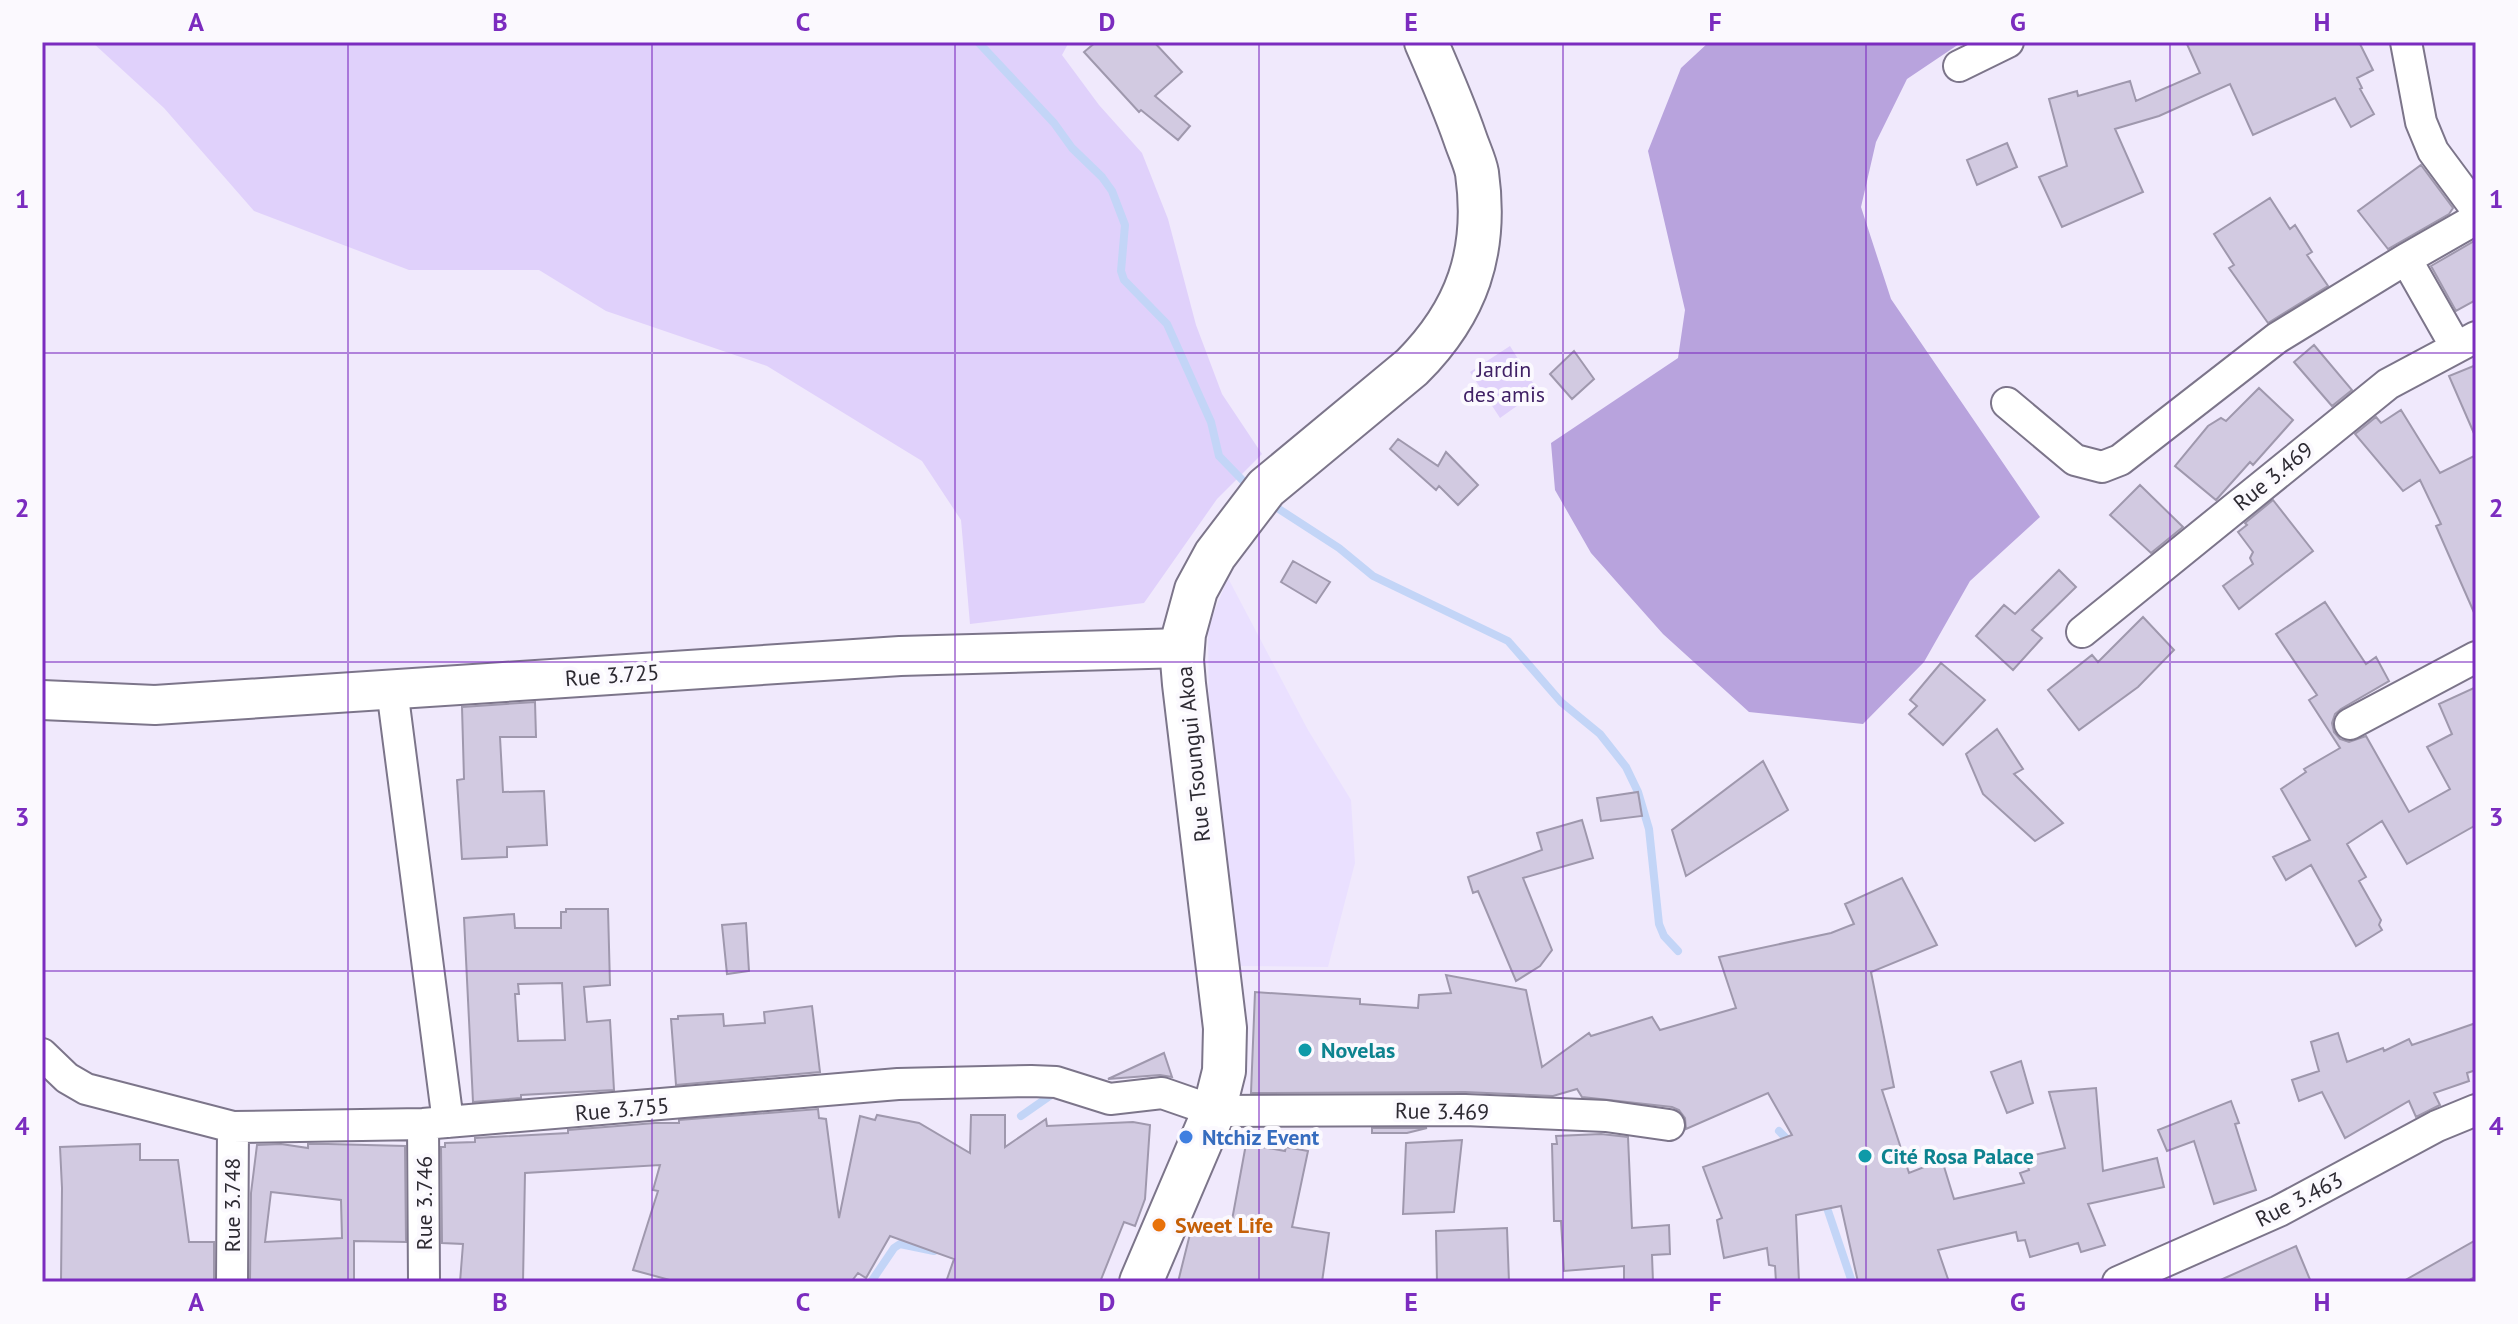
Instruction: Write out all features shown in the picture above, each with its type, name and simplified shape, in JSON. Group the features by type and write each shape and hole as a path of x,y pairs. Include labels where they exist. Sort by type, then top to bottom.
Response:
{"main road":[{"name":"Rue Tsoungui Akoa","path":"1141,1282 1214,1111 1224,1071 1225,1028 1184,684 1183,648 1196,590 1215,555 1266,488 1433,347 1451,322 1468,287 1480,225 1477,171 1426,42"}],"street":[{"path":"1959,66 2008,42"},
{"path":"2406,42 2421,122 2433,151 2476,209"},
{"path":"2007,403 2075,460 2102,467 2120,460 2277,338 2476,219"},
{"path":"2406,259 2466,342"},
{"name":"Rue 3.469","path":"2082,632 2388,384 2466,342"},
{"name":"Rue 3.725","path":"42,700 155,705 900,656 1183,648"},
{"path":"2350,724 2476,657"},
{"name":"Rue 3.746","path":"392,689 436,1123 424,1282"},
{"name":"Rue 3.755","path":"42,1054 67,1078 86,1089 233,1127 436,1123 898,1084 1031,1081 1056,1082 1110,1099 1162,1093 1214,1111"},
{"name":"Rue 3.469","path":"1214,1111 1465,1110 1606,1116 1669,1125"},
{"name":"Rue 3.463","path":"2118,1282 2279,1211 2437,1126 2476,1110"},
{"name":"Rue 3.748","path":"232,1282 233,1127"}],"shaded area":[{"path":"1709,42 1962,42 1907,79 1876,142 1861,207 1891,299 2040,517 1970,581 1924,662 1863,724 1749,712 1663,634 1591,553 1555,490 1551,443 1678,358 1685,310 1648,151 1681,68"},
{"path":"1228,578 1308,730 1351,800 1355,863 1328,967 1240,966 1209,713 1208,627"}],"green space":[{"path":"92,42 1069,42 1062,55 1099,105 1142,153 1168,219 1196,325 1222,394 1262,454 1217,499 1144,603 970,624 961,520 922,461 767,366 606,311 539,270 409,270 254,211 164,108"},
{"name":"Jardin des amis","path":"1510,346 1538,391 1500,418 1470,372"}],"building":[{"path":"1096,42 1154,42 1182,72 1155,96 1190,126 1178,140 1141,110 1139,112 1084,52"},
{"path":"2186,42 2359,42 2373,70 2357,78 2374,114 2351,127 2335,98 2253,135 2230,84 2159,116 2115,129 2143,192 2062,227 2039,177 2067,166 2049,99 2077,91 2078,96 2130,81 2136,101 2200,73"},
{"path":"2007,143 2017,167 1977,185 1967,160"},
{"path":"2421,165 2453,208 2449,214 2388,249 2358,211"},
{"path":"2270,198 2290,229 2295,225 2312,252 2307,255 2328,286 2268,323 2229,268 2234,265 2214,234"},
{"path":"2476,240 2476,300 2456,311 2431,266"},
{"path":"2314,345 2352,390 2332,406 2294,362"},
{"path":"1574,351 1594,379 1572,399 1550,374"},
{"path":"2476,365 2476,438 2449,376"},
{"path":"2259,388 2293,420 2216,500 2175,466 2208,426 2221,418 2226,421"},
{"path":"2401,410 2440,473 2476,455 2476,617 2436,526 2441,524 2420,480 2403,491 2355,434 2376,417 2381,423"},
{"path":"1398,439 1438,466 1446,452 1478,485 1458,505 1439,486 1436,490 1390,449"},
{"path":"2140,485 2183,527 2151,553 2110,515"},
{"path":"2273,500 2313,551 2239,609 2223,586 2253,564 2250,558 2253,552 2238,532"},
{"path":"1293,561 1330,582 1316,603 1281,582"},
{"path":"2059,570 2076,587 2032,630 2042,638 2013,670 1976,636 2004,605 2015,614"},
{"path":"2325,602 2366,664 2376,657 2389,681 2335,714 2332,723 2334,732 2340,739 2349,742 2366,736 2409,812 2450,789 2427,747 2452,734 2439,704 2476,687 2476,825 2407,864 2382,821 2347,844 2366,877 2359,881 2381,920 2379,925 2382,930 2356,946 2311,865 2286,880 2273,857 2310,840 2281,789 2306,772 2304,769 2340,748 2309,700 2317,695 2276,634"},
{"path":"2143,617 2174,650 2138,687 2079,730 2048,690 2092,655 2098,662"},
{"path":"1941,663 1985,700 1943,745 1909,714 1917,706 1910,700"},
{"path":"535,702 536,737 500,737 503,792 544,791 547,845 507,847 507,857 462,859 457,780 464,779 462,707"},
{"path":"1997,729 2023,769 2014,774 2063,823 2035,841 1983,794 1966,754"},
{"path":"1763,761 1788,810 1686,876 1672,830"},
{"path":"1638,792 1642,816 1601,821 1597,798"},
{"path":"1582,820 1593,858 1523,878 1552,950 1540,966 1516,981 1478,891 1473,893 1468,877 1542,850 1537,833"},
{"path":"1902,878 1937,945 1871,972 1894,1087 1882,1090 1909,1173 1942,1160 1954,1199 2024,1183 2020,1173 2029,1170 2025,1157 2065,1148 2049,1092 2096,1088 2103,1171 2157,1158 2164,1187 2088,1204 2105,1245 2081,1252 2078,1243 2030,1257 2025,1240 2018,1241 2016,1232 1938,1250 1949,1282 1858,1282 1841,1206 1796,1215 1799,1282 1776,1282 1775,1266 1769,1265 1767,1248 1724,1258 1717,1220 1722,1218 1703,1167 1792,1135 1768,1093 1686,1129 1685,1118 1672,1107 1582,1097 1577,1089 1553,1096 1465,1092 1251,1093 1255,992 1360,999 1360,1004 1418,1008 1419,995 1451,993 1446,975 1526,990 1542,1067 1589,1033 1591,1036 1652,1017 1660,1030 1736,1008 1719,957 1831,933 1854,924 1845,904"},
{"path":"566,909 608,909 610,985 584,987 587,1022 610,1020 614,1090 521,1095 521,1098 473,1102 464,918 514,914 515,928 561,928 561,912 566,912","holes":["562,983 565,1040 518,1041 515,994 519,994 518,984"]},
{"path":"746,923 749,971 727,974 722,925"},
{"path":"812,1006 820,1072 676,1085 671,1019 723,1014 724,1026 765,1023 764,1012"},
{"path":"2476,1023 2476,1070 2467,1073 2469,1081 2434,1093 2440,1105 2416,1117 2409,1101 2345,1138 2322,1092 2299,1101 2292,1080 2319,1071 2311,1042 2338,1033 2347,1062 2383,1048 2384,1051 2409,1039 2412,1045"},
{"path":"1164,1053 1172,1077 1108,1079"},
{"path":"2021,1061 2033,1103 2007,1113 1991,1072"},
{"path":"2231,1101 2256,1190 2214,1204 2194,1141 2167,1151 2158,1130"},
{"path":"818,1109 819,1118 826,1119 839,1218 860,1116 875,1120 877,1115 919,1123 970,1153 971,1115 1005,1115 1005,1147 1046,1119 1047,1126 1133,1122 1150,1125 1145,1199 1135,1226 1124,1222 1100,1282 946,1282 954,1259 890,1236 866,1278 858,1273 851,1282 677,1282 633,1270 658,1191 653,1190 660,1165 525,1173 523,1282 460,1282 463,1244 442,1243 441,1147 445,1147 445,1143"},
{"path":"1372,1128 1427,1128 1407,1133 1372,1133"},
{"path":"1601,1134 1628,1137 1632,1228 1669,1225 1670,1254 1652,1255 1653,1282 1624,1282 1624,1266 1564,1271 1561,1221 1554,1221 1552,1144 1557,1144 1556,1136"},
{"path":"1462,1140 1454,1212 1403,1214 1406,1143"},
{"path":"140,1144 140,1160 178,1160 189,1242 214,1242 214,1282 61,1282 60,1147"},
{"path":"281,1144 308,1148 308,1144 405,1146 406,1242 354,1241 354,1282 250,1282 251,1193 257,1145","holes":["271,1192 341,1200 342,1238 265,1242"]},
{"path":"1246,1144 1285,1151 1286,1147 1308,1151 1292,1227 1329,1233 1322,1282 1178,1282 1193,1222 1230,1231"},
{"path":"1507,1228 1509,1282 1437,1282 1436,1231"},
{"path":"2476,1240 2476,1276 2466,1282 2402,1282"},
{"path":"2296,1246 2311,1282 2216,1282"}],"waterway":[{"path":"978,42 1112,191 1125,225 1121,271 1124,280 1167,324 1211,422 1219,456 1251,489"},
{"path":"1268,502 1339,548 1373,576 1508,641 1561,702 1600,734 1626,767 1638,792 1649,829 1659,924 1664,936 1678,951"},
{"path":"1021,1116 1054,1093"},
{"path":"1779,1131 1791,1143"},
{"path":"1824,1199 1852,1282"},
{"path":"871,1282 900,1244 934,1251"}],"place":[{"name":"Novelas","path":"1305,1050"},
{"name":"Ntchiz Event","path":"1186,1137"},
{"name":"Cité Rosa Palace","path":"1865,1156"},
{"name":"Sweet Life","path":"1159,1225"}]}
